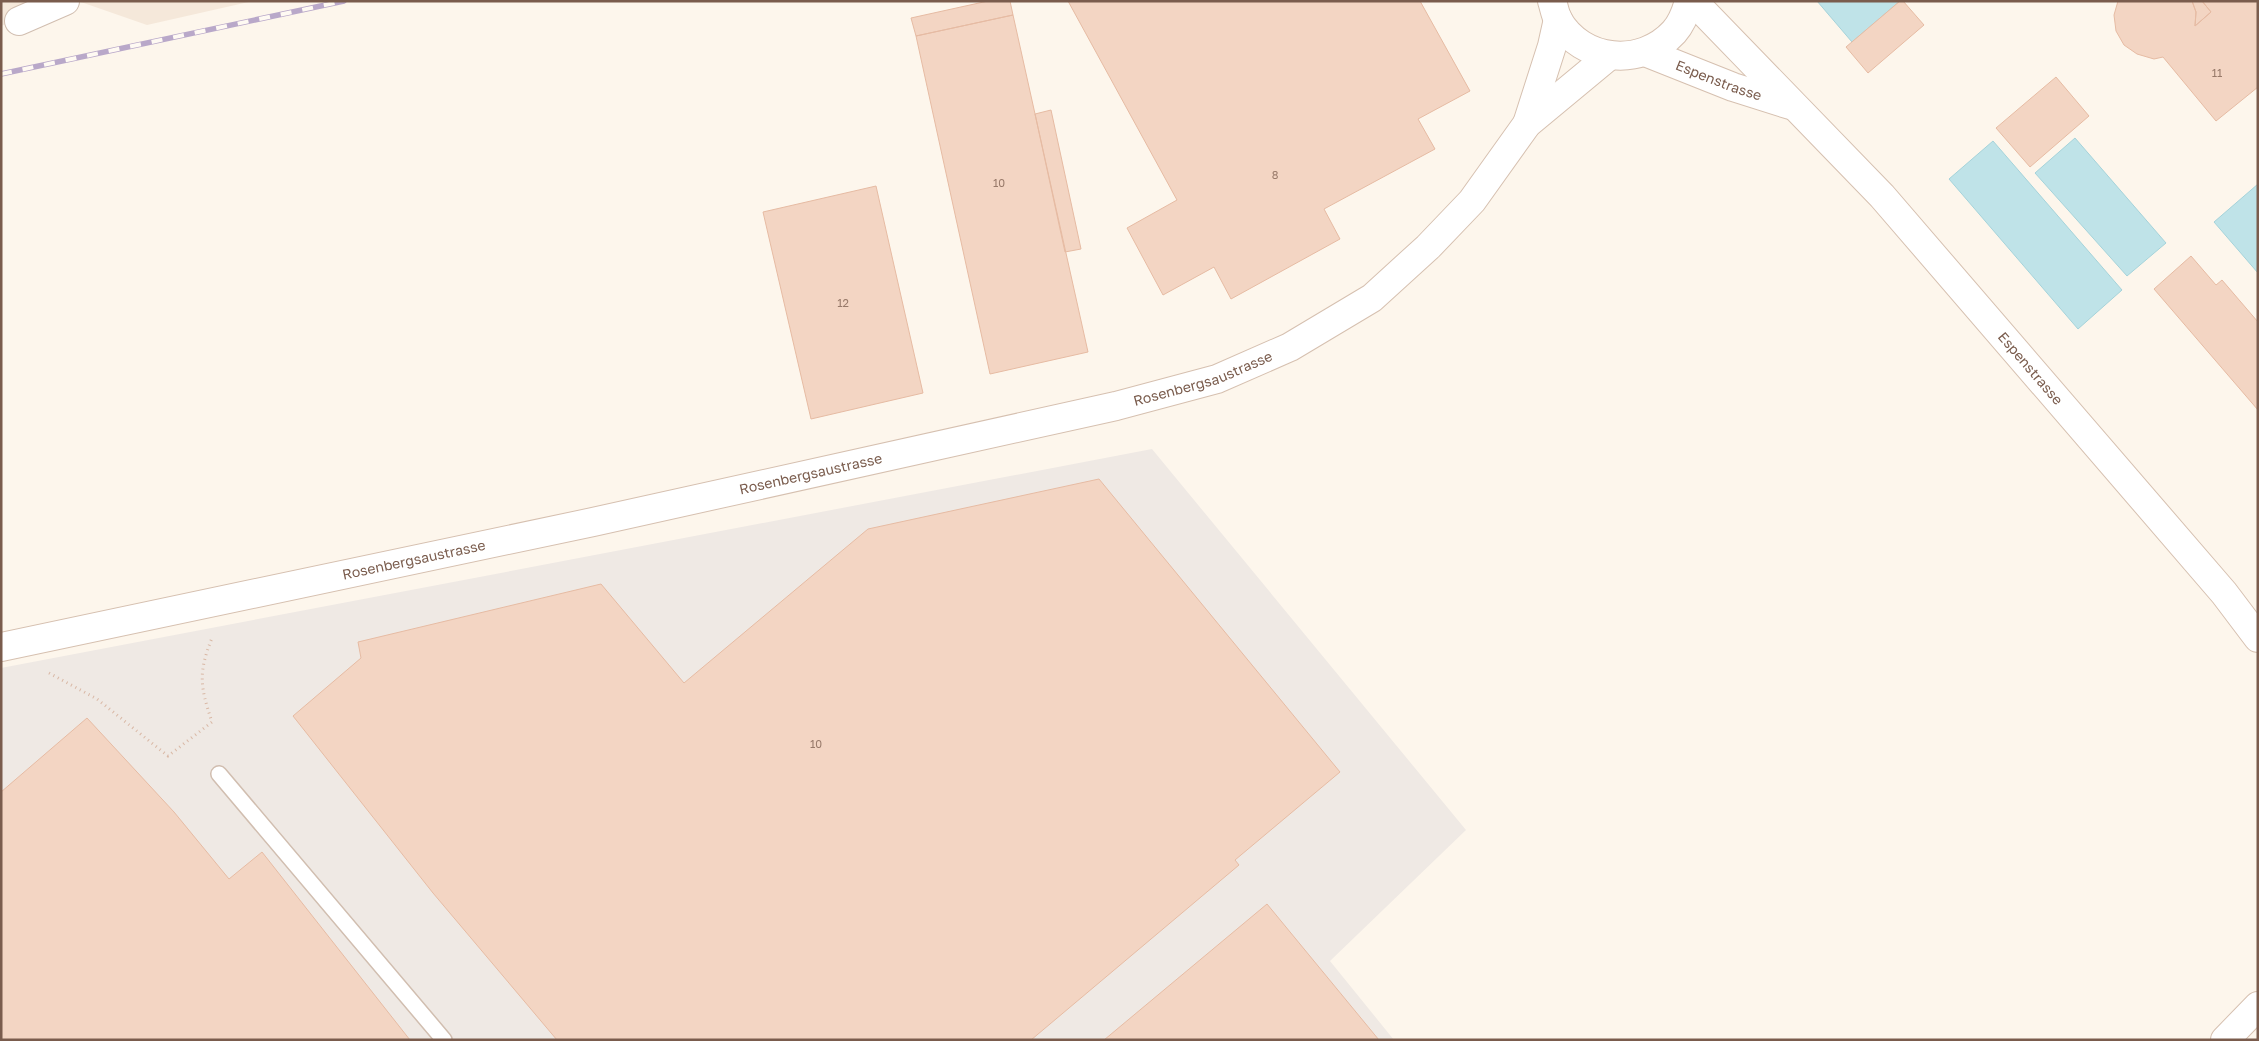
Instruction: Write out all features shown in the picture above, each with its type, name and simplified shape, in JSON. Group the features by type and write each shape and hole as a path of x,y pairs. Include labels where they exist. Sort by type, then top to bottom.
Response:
{"street":[{"path":"19,20 65,1"},
{"path":"1555,10 1571,36 1588,49 1609,56 1627,56 1645,52 1662,44 1675,31 1685,16 1691,1"},
{"name":"Espenstrasse","path":"1691,1 1882,196 2224,593 2258,638"},
{"name":"Rosenbergsaustrasse","path":"1527,124 1552,46 1555,10"},
{"name":"Espenstrasse","path":"1645,52 1733,87 1793,107"},
{"name":"Rosenbergsaustrasse","path":"1,647 631,513 1116,406 1217,379 1290,347 1372,298 1428,247 1472,201 1527,124 1609,56"},
{"path":"2225,1040 2258,1006"}],"lane":[{"path":"219,774 444,1040"}],"path":[{"path":"45,670 97,698 168,756 212,722"}],"shaded area":[{"path":"1,1 65,1 1,26"},
{"path":"78,1 253,1 147,25"},
{"path":"1152,449 1466,830 1330,961 1394,1040 1,1040 1,668"}],"water":[{"path":"1817,1 1900,1 1852,42"},
{"path":"2075,138 2166,243 2127,276 2035,173"},
{"path":"1993,141 2122,290 2078,329 1949,179"},
{"path":"2258,184 2258,273 2214,222"}],"building":[{"path":"988,1 1010,1 1013,15 916,36 911,18"},
{"path":"1068,1 1420,1 1470,91 1418,119 1435,149 1324,209 1340,239 1231,299 1214,267 1163,295 1127,228 1177,200"},
{"path":"1900,1 1903,1 1924,25 1868,73 1846,47"},
{"path":"2118,1 2192,1 2196,12 2195,26 2211,12 2202,1 2258,1 2258,87 2216,121 2163,57 2154,59 2137,54 2124,45 2116,31 2114,15"},
{"path":"2192,1 2202,1 2211,12 2195,26 2196,12"},
{"path":"1013,15 1088,352 990,374 916,36"},
{"path":"2056,77 2089,116 2030,167 1996,128"},
{"path":"1051,110 1081,249 1065,252 1035,114"},
{"path":"876,186 923,393 811,419 763,212"},
{"path":"2191,256 2216,285 2222,280 2258,322 2258,410 2154,289"},
{"path":"1099,479 1340,772 1235,860 1239,865 1031,1040 557,1040 433,893 293,716 361,658 358,642 601,584 684,683 868,529"},
{"path":"87,718 174,812 229,879 262,852 410,1040 1,1040 1,792"},
{"path":"1267,904 1379,1040 1104,1040"}],"railway":[{"path":"1,74 344,1"}]}
